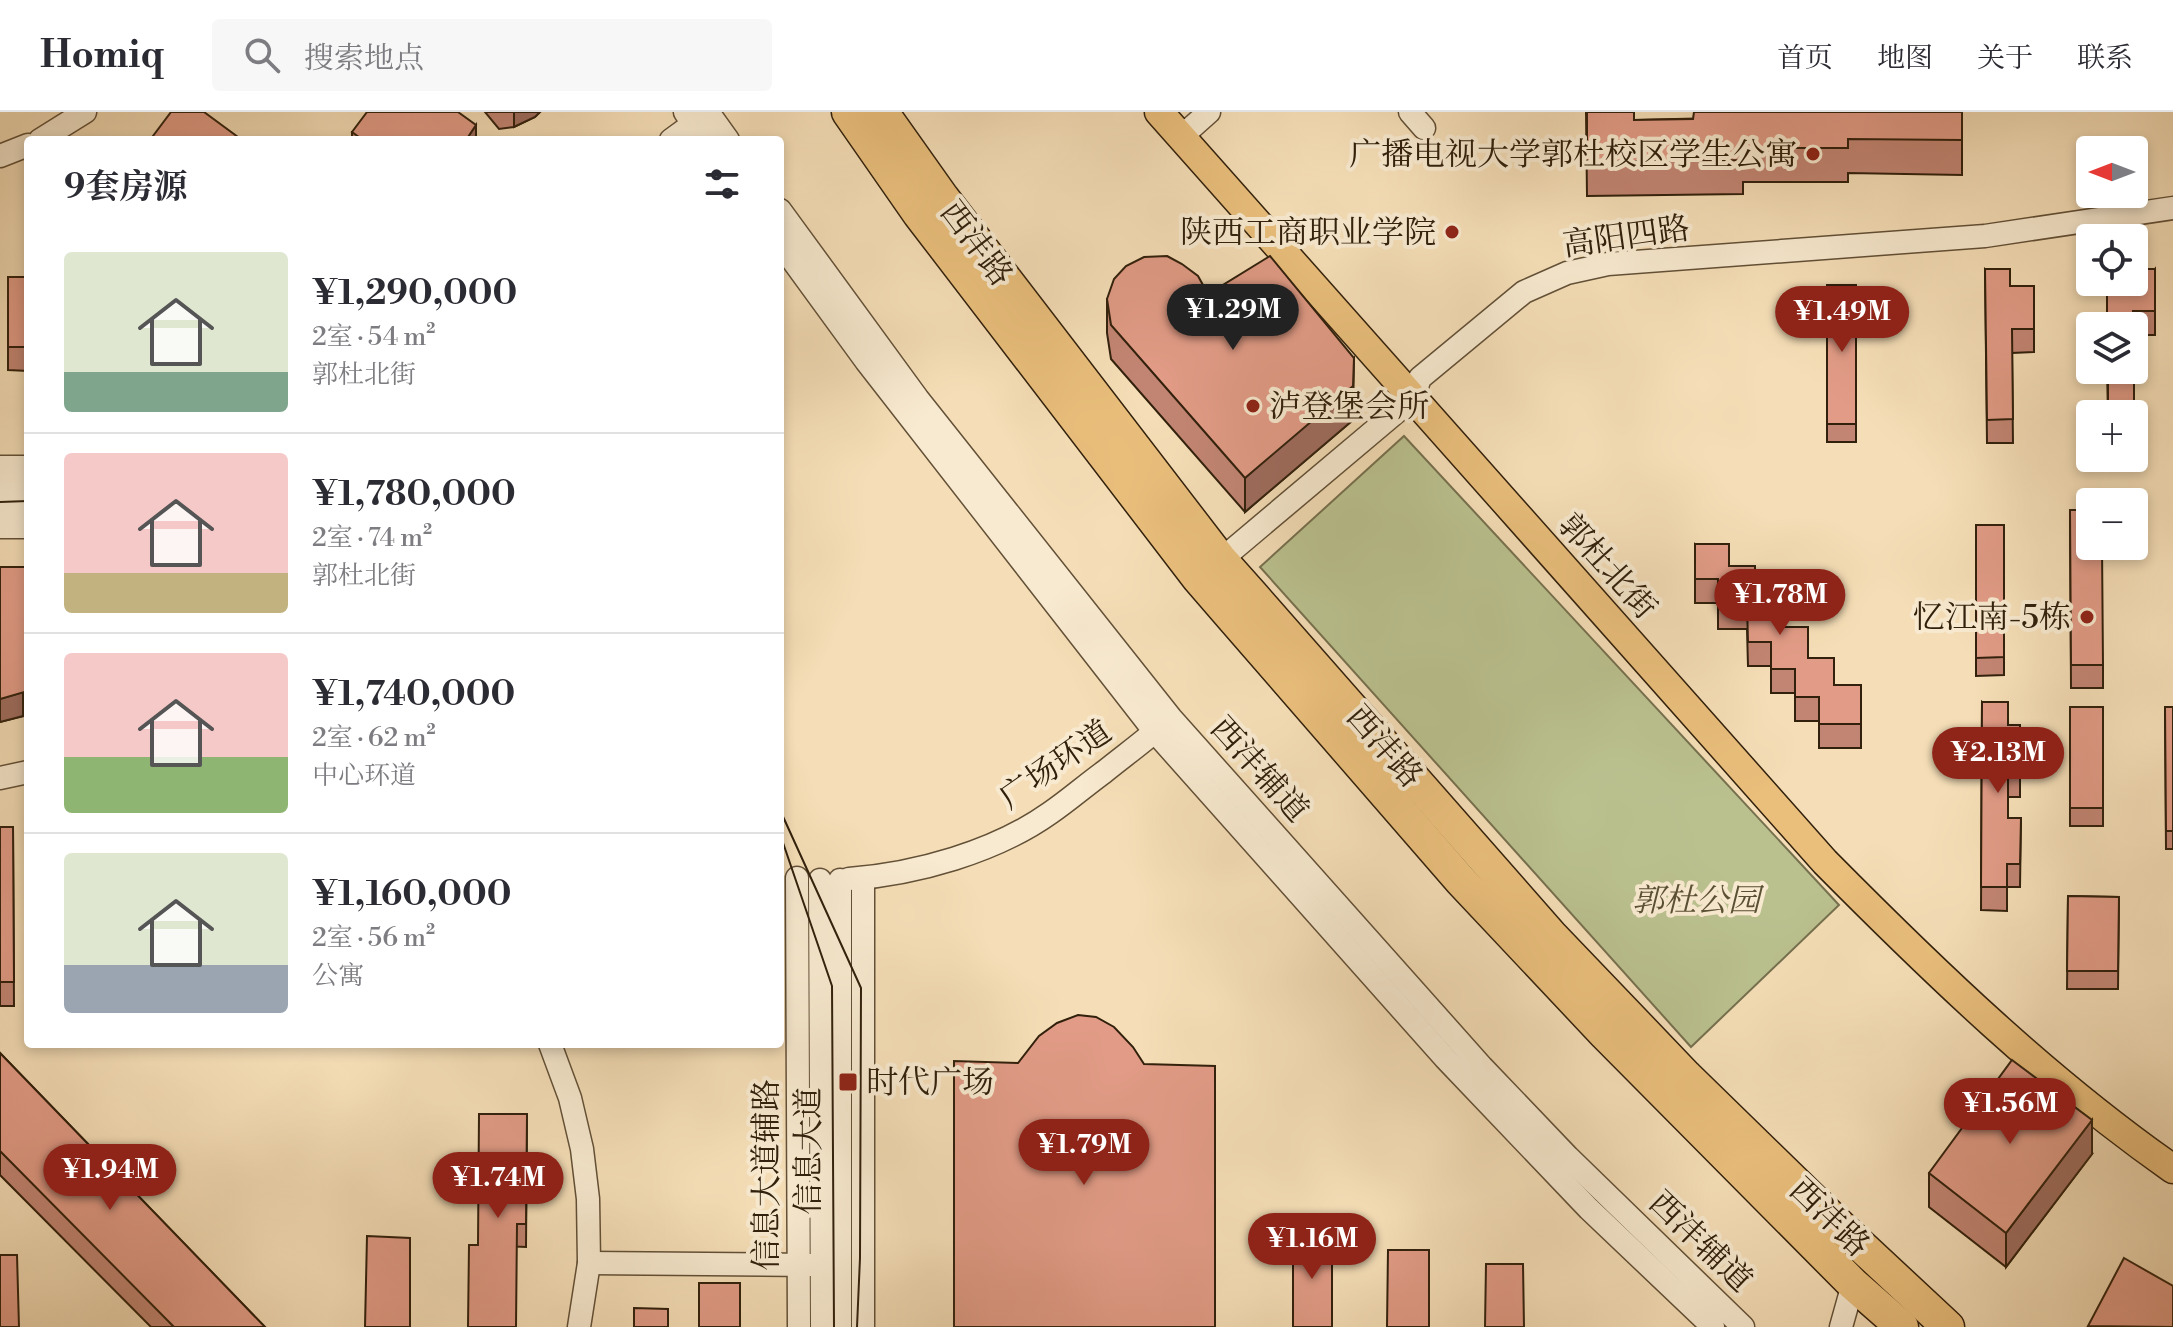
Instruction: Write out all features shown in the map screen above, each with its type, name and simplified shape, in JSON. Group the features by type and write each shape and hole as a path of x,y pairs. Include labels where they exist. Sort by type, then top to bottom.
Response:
{"highway":[{"name":"西沣路","path":"848,112 919,214 1472,892 1605,1034 1853,1284 1902,1327"},
{"name":"西沣路","path":"882,112 1210,569 1686,1076 1948,1327"}],"main road":[{"name":"郭杜北街","path":"1159,112 1192,121 1825,862 1910,948 2009,1038 2122,1133 2173,1169"},
{"name":"郭杜北街","path":"1417,388 1902,918 2016,1027 2129,1122 2173,1154"}],"street":[{"path":"46,136 85,112"},
{"path":"677,136 700,120 722,136"},
{"path":"0,156 24,147"},
{"name":"高阳四路","path":"1210,569 1524,292 1567,273 1608,264 1985,236 2173,208"},
{"name":"西沣辅道","path":"784,215 1163,725 1568,1157 1743,1327"},
{"name":"西沣辅道","path":"784,248 866,361 1163,725 1445,1058 1589,1209 1713,1327"},
{"path":"0,467 24,467"},
{"path":"0,489 24,488"},
{"path":"0,507 24,507"},
{"path":"0,527 24,527"},
{"name":"广场环道","path":"788,877 830,880 863,878 920,869 959,857 1015,833 1048,814 1163,725"},
{"path":"0,778 24,773"},
{"name":"信息大道辅路","path":"788,877 799,1327"},
{"path":"863,878 863,1327"},
{"name":"信息大道","path":"830,880 831,1265 840,1327"},
{"path":"551,1048 570,1098 582,1149 588,1199 589,1263 579,1327"},
{"path":"589,1263 831,1265"},
{"name":"信息大道","path":"822,1327 831,1265"},
{"path":"1841,1327 1853,1284"}],"green space":[{"name":"郭杜公园","path":"1404,436 1839,905 1691,1047 1260,567"}],"building":[{"path":"171,112 204,112 237,136 153,136"},
{"path":"367,112 458,112 476,125 469,136 358,136 352,132"},
{"path":"1587,112 1634,112 1634,120 1693,119 1694,112 1962,112 1962,140 1848,139 1848,148 1743,148 1743,160 1587,162"},
{"name":"泸登堡会所","path":"1167,256 1198,276 1208,294 1270,256 1354,358 1353,386 1245,478 1111,325 1107,299 1114,279 1126,266 1144,257"},
{"path":"1985,269 2010,269 2010,286 2034,286 2034,329 2012,329 2013,419 1987,420"},
{"path":"2148,269 2155,269 2155,311 2107,312 2107,296 2148,296"},
{"path":"8,277 24,277 24,347 8,347"},
{"path":"1827,285 1856,285 1856,424 1827,424"},
{"path":"2108,384 2134,384 2134,400 2108,400"},
{"name":"忆江南-5栋","path":"2070,510 2076,510 2076,560 2102,560 2103,665 2071,665"},
{"path":"1976,525 2004,525 2004,657 1976,658"},
{"path":"1695,544 1729,544 1729,566 1755,566 1755,604 1784,604 1784,627 1808,627 1808,658 1834,658 1834,685 1861,685 1861,724 1819,724 1819,697 1795,697 1795,669 1771,669 1771,642 1748,642 1747,605 1718,605 1718,579 1695,579"},
{"path":"0,567 24,567 24,692 0,699"},
{"path":"1982,702 2008,702 2008,725 2020,725 2020,773 2008,773 2008,818 2021,818 2020,864 2007,864 2007,887 1981,887"},
{"path":"2070,707 2103,707 2103,808 2070,808"},
{"path":"2165,707 2173,707 2173,831 2166,831"},
{"path":"0,827 13,827 14,982 0,982"},
{"path":"2068,896 2119,897 2118,971 2067,971"},
{"path":"1078,1015 1096,1017 1114,1027 1144,1064 1215,1066 1215,1327 954,1327 954,1061 1018,1063 1039,1036 1057,1023"},
{"path":"0,1053 265,1327 174,1327 0,1151"},
{"path":"2012,1060 2092,1120 2006,1233 1929,1173"},
{"path":"479,1114 527,1114 526,1224 517,1224 516,1327 468,1327 469,1245 478,1245"},
{"path":"1293,1235 1332,1235 1332,1327 1293,1327"},
{"path":"367,1236 410,1238 410,1327 365,1327"},
{"path":"1388,1250 1429,1250 1429,1327 1387,1327"},
{"path":"0,1255 17,1255 19,1327 0,1327"},
{"path":"2124,1258 2173,1286 2173,1327 2088,1326"},
{"path":"1486,1264 1523,1264 1524,1327 1485,1327"},
{"path":"699,1283 740,1283 740,1327 699,1327"},
{"path":"634,1308 668,1309 668,1327 634,1327"}],"tram line":[{"path":"0,502 24,501"},
{"path":"784,819 861,988 857,1327"},
{"path":"784,846 832,986 834,1327"}],"place":[{"name":"广播电视大学郭杜校区学生公寓","path":"1813,154"},
{"name":"陕西工商职业学院","path":"1452,232"},
{"name":"泸登堡会所","path":"1253,406"},
{"name":"忆江南-5栋","path":"2087,617"},
{"name":"时代广场","path":"848,1082"}]}
